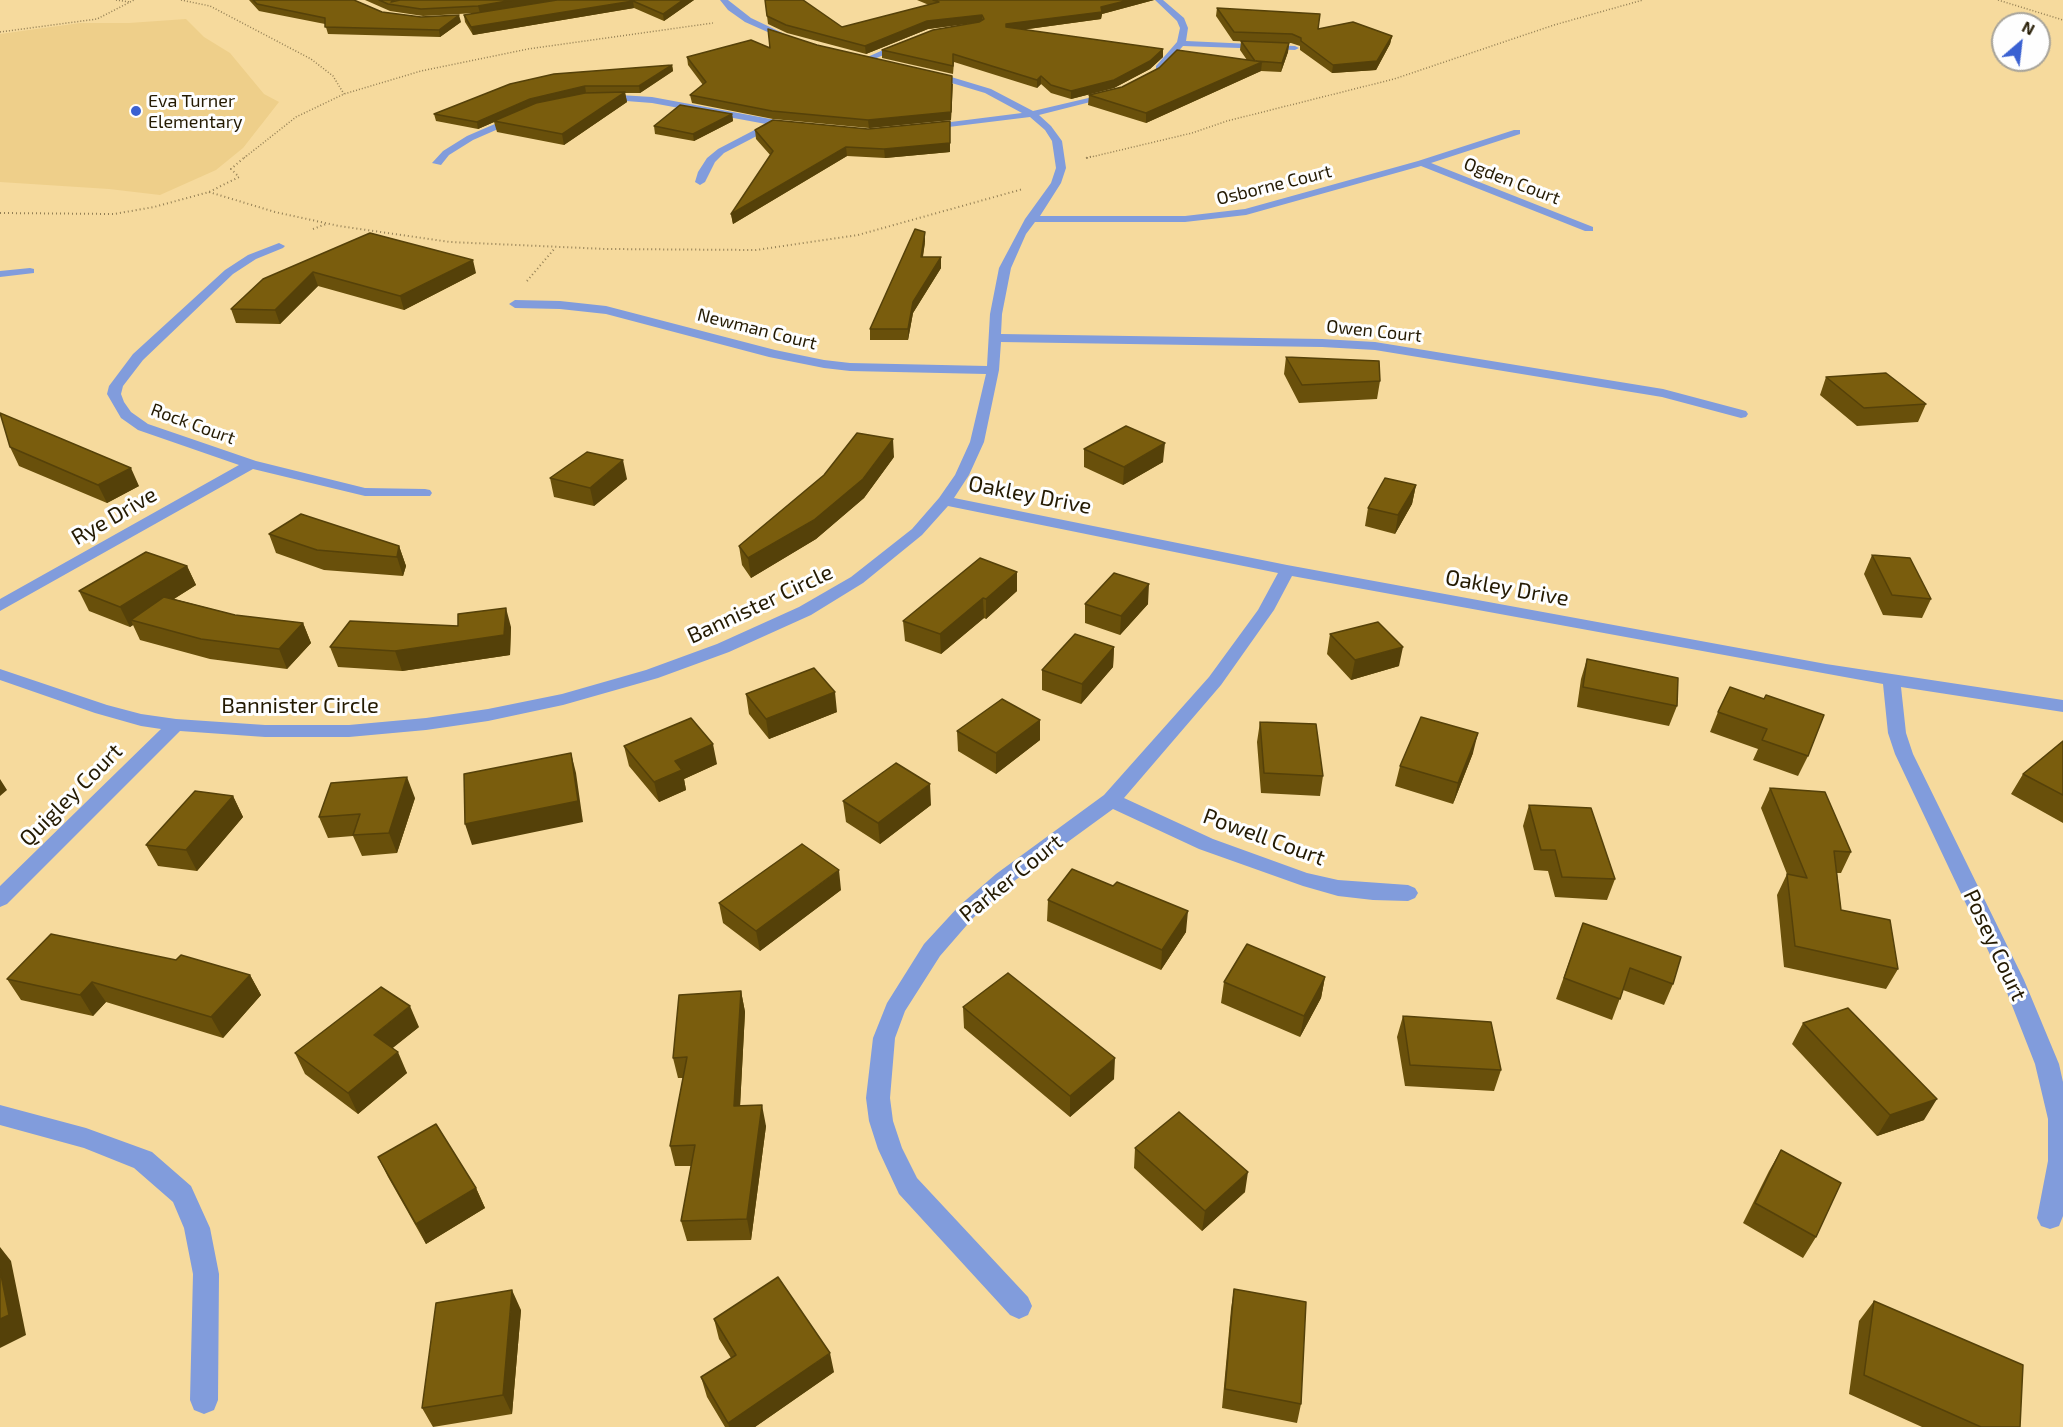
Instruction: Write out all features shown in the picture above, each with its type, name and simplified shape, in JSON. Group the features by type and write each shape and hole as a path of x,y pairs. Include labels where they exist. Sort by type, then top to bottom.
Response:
{"street":[{"path":"724,0 731,8 763,28 808,45"},
{"path":"1152,74 1181,43 1183,24 1177,15 1159,0"},
{"path":"897,66 862,58 913,40"},
{"path":"1181,43 1295,48"},
{"name":"Bannister Circle","path":"0,674 101,709 141,720 176,725 265,730 349,730 426,724 488,716 555,701 652,674 723,648 805,611 857,580 917,532 945,501 962,475 977,442 993,370 997,338 996,314 1005,268 1030,219 1056,183 1061,168 1057,141 1048,128 1032,114 975,86 917,70"},
{"path":"915,130 1032,114 1118,92"},
{"path":"594,98 617,96 652,100 806,128"},
{"path":"437,163 446,153 470,138 527,114"},
{"path":"700,182 703,172 721,150 774,124"},
{"name":"Osborne Court","path":"1030,219 1185,219 1225,216 1272,206 1422,163 1518,132"},
{"name":"Ogden Court","path":"1422,163 1589,229"},
{"name":"Rock Court","path":"279,246 252,257 229,272 138,357 116,386 114,394 126,415 143,427 163,435 251,464 365,492 424,493"},
{"path":"0,274 30,271"},
{"name":"Newman Court","path":"515,304 560,304 606,310 774,354 824,364 850,367 993,370"},
{"name":"Owen Court","path":"997,338 1375,346 1663,393 1741,414"},
{"name":"Rye Drive","path":"0,606 251,464"},
{"name":"Oakley Drive","path":"945,501 1287,570 1892,681 2063,706"},
{"name":"Parker Court","path":"1018,1306 908,1186 890,1149 881,1121 878,1098 884,1038 895,1009 914,975 932,950 966,912 1003,879 1111,800 1215,681 1266,610 1287,570"},
{"name":"Posey Court","path":"1892,681 1897,733 1904,754 2013,980 2047,1064 2060,1119 2060,1161 2050,1218"},
{"name":"Quigley Court","path":"0,899 176,725"},
{"name":"Powell Court","path":"1111,800 1206,844 1303,879 1349,890 1408,893"},
{"path":"0,1115 86,1138 143,1160 182,1194 197,1228 206,1274 204,1400"}],"path":[{"path":"116,0 129,2"},
{"path":"0,32 97,19 134,0"},
{"path":"181,0 210,6 310,59 333,76 344,94"},
{"path":"1086,158 1192,133 1227,121 1394,79 1554,25 1643,0"},
{"path":"1998,0 2063,20"},
{"path":"0,213 114,214 154,207 209,192 239,177 231,169 296,117 344,94 421,71 528,49 662,29 722,23"},
{"path":"209,192 275,212 327,223 450,242 555,247 756,250 858,235 1024,189"},
{"path":"313,229 327,223"},
{"path":"525,284 555,247"}],"shaded area":[{"name":"Eva Turner Elementary","path":"186,19 204,37 230,53 264,94 279,102 243,148 216,170 160,195 109,189 0,182 0,34 80,23 129,23"}],"building":[{"path":"253,0 354,0 382,12 421,17 459,15 439,30 325,27 325,18 257,4"},
{"path":"379,0 394,0 391,2 400,0 513,0 478,6 421,9 388,4"},
{"path":"557,0 683,0 663,14 633,1 471,27 464,15"},
{"path":"765,0 803,0 842,27 939,2 933,0 1129,0 1101,7 1102,12 1006,24 1006,27 1163,49 1150,61 1114,80 1071,91 1051,85 1041,76 1037,80 953,54 953,66 882,50 933,30 979,22 984,19 982,15 927,21 865,46 786,25 767,16"},
{"path":"1217,8 1320,14 1318,29 1353,22 1392,36 1377,61 1333,65 1301,41 1301,38 1292,34 1234,32"},
{"path":"768,29 817,45 952,76 951,112 868,120 772,111 690,95 706,82 687,57 751,40 770,48"},
{"path":"1241,41 1289,43 1282,63 1256,61 1262,62 1146,113 1089,95 1122,87 1159,68 1177,50 1255,61"},
{"path":"672,65 639,86 585,86 530,99 477,122 434,114 510,84 554,74"},
{"path":"625,92 562,134 494,121 536,103 585,93"},
{"path":"680,105 732,114 693,134 654,126"},
{"path":"773,120 868,129 950,121 950,143 884,149 846,147 731,214 773,151 755,130"},
{"path":"915,229 925,232 921,257 941,257 913,302 908,329 870,329"},
{"path":"370,233 473,260 400,296 313,272 275,310 231,309 263,279"},
{"path":"1286,357 1379,361 1380,381 1302,385"},
{"path":"1886,373 1926,404 1864,408 1826,377"},
{"path":"0,413 131,468 98,485 10,447"},
{"path":"1126,426 1165,443 1124,467 1084,449"},
{"path":"857,433 893,439 863,479 814,520 748,558 739,546 824,475"},
{"path":"587,452 623,460 590,488 550,478"},
{"path":"1385,478 1416,485 1398,515 1368,508"},
{"path":"301,514 399,546 397,557 317,550 269,534"},
{"path":"146,552 187,566 120,607 79,591"},
{"path":"1872,555 1910,558 1931,599 1892,595"},
{"path":"980,558 1017,572 940,634 903,621"},
{"path":"1114,573 1149,584 1121,616 1085,604"},
{"path":"164,597 235,615 303,623 279,649 201,639 131,620"},
{"path":"506,608 504,635 395,651 330,647 350,621 458,626 458,614"},
{"path":"1378,622 1403,647 1355,660 1330,634"},
{"path":"1075,634 1114,647 1082,684 1042,670"},
{"path":"1587,659 1678,678 1677,706 1583,687"},
{"path":"814,668 835,692 766,719 746,694"},
{"path":"1730,687 1764,699 1766,695 1824,715 1808,756 1762,740 1767,729 1718,712"},
{"path":"1002,699 1040,720 996,753 957,731"},
{"path":"1421,717 1478,733 1458,783 1400,766"},
{"path":"691,718 713,744 675,761 682,770 654,782 624,746"},
{"path":"1260,722 1316,724 1323,776 1264,773"},
{"path":"2063,741 2063,795 2023,774"},
{"path":"571,753 578,801 465,824 464,774"},
{"path":"896,763 930,784 878,823 843,801"},
{"path":"407,777 389,833 353,835 360,814 319,817 331,783"},
{"path":"1770,788 1825,792 1851,852 1834,851 1841,910 1890,920 1898,969 1795,946 1787,874 1807,878"},
{"path":"195,791 233,796 186,850 146,845"},
{"path":"1529,805 1591,808 1615,879 1562,877 1555,850 1541,850"},
{"path":"802,844 839,870 756,931 719,903"},
{"path":"1072,869 1113,886 1117,882 1188,911 1162,950 1048,900"},
{"path":"1583,923 1681,957 1673,984 1630,968 1620,999 1564,978"},
{"path":"51,934 176,960 181,955 250,975 211,1017 92,982 80,995 7,979"},
{"path":"1247,944 1325,977 1304,1016 1224,982"},
{"path":"1008,973 1115,1058 1070,1096 963,1007"},
{"path":"381,987 410,1006 374,1035 398,1052 348,1093 295,1053"},
{"path":"741,991 734,1106 762,1105 747,1219 681,1221 695,1145 670,1146 687,1057 673,1058 679,995"},
{"path":"1848,1008 1937,1099 1890,1115 1803,1023"},
{"path":"1403,1016 1491,1022 1501,1070 1410,1065"},
{"path":"1179,1112 1248,1172 1205,1211 1135,1148"},
{"path":"436,1124 476,1188 416,1224 378,1157"},
{"path":"1781,1150 1841,1183 1816,1237 1755,1203"},
{"path":"0,1270 9,1315 0,1319"},
{"path":"778,1277 830,1353 728,1423 701,1377 736,1355 714,1319"},
{"path":"1234,1289 1306,1302 1301,1404 1225,1389"},
{"path":"512,1290 503,1395 422,1408 436,1303"},
{"path":"1874,1301 2023,1365 2020,1427 1981,1427 1864,1375"}],"place":[{"name":"Eva Turner Elementary","path":"136,111"}]}
